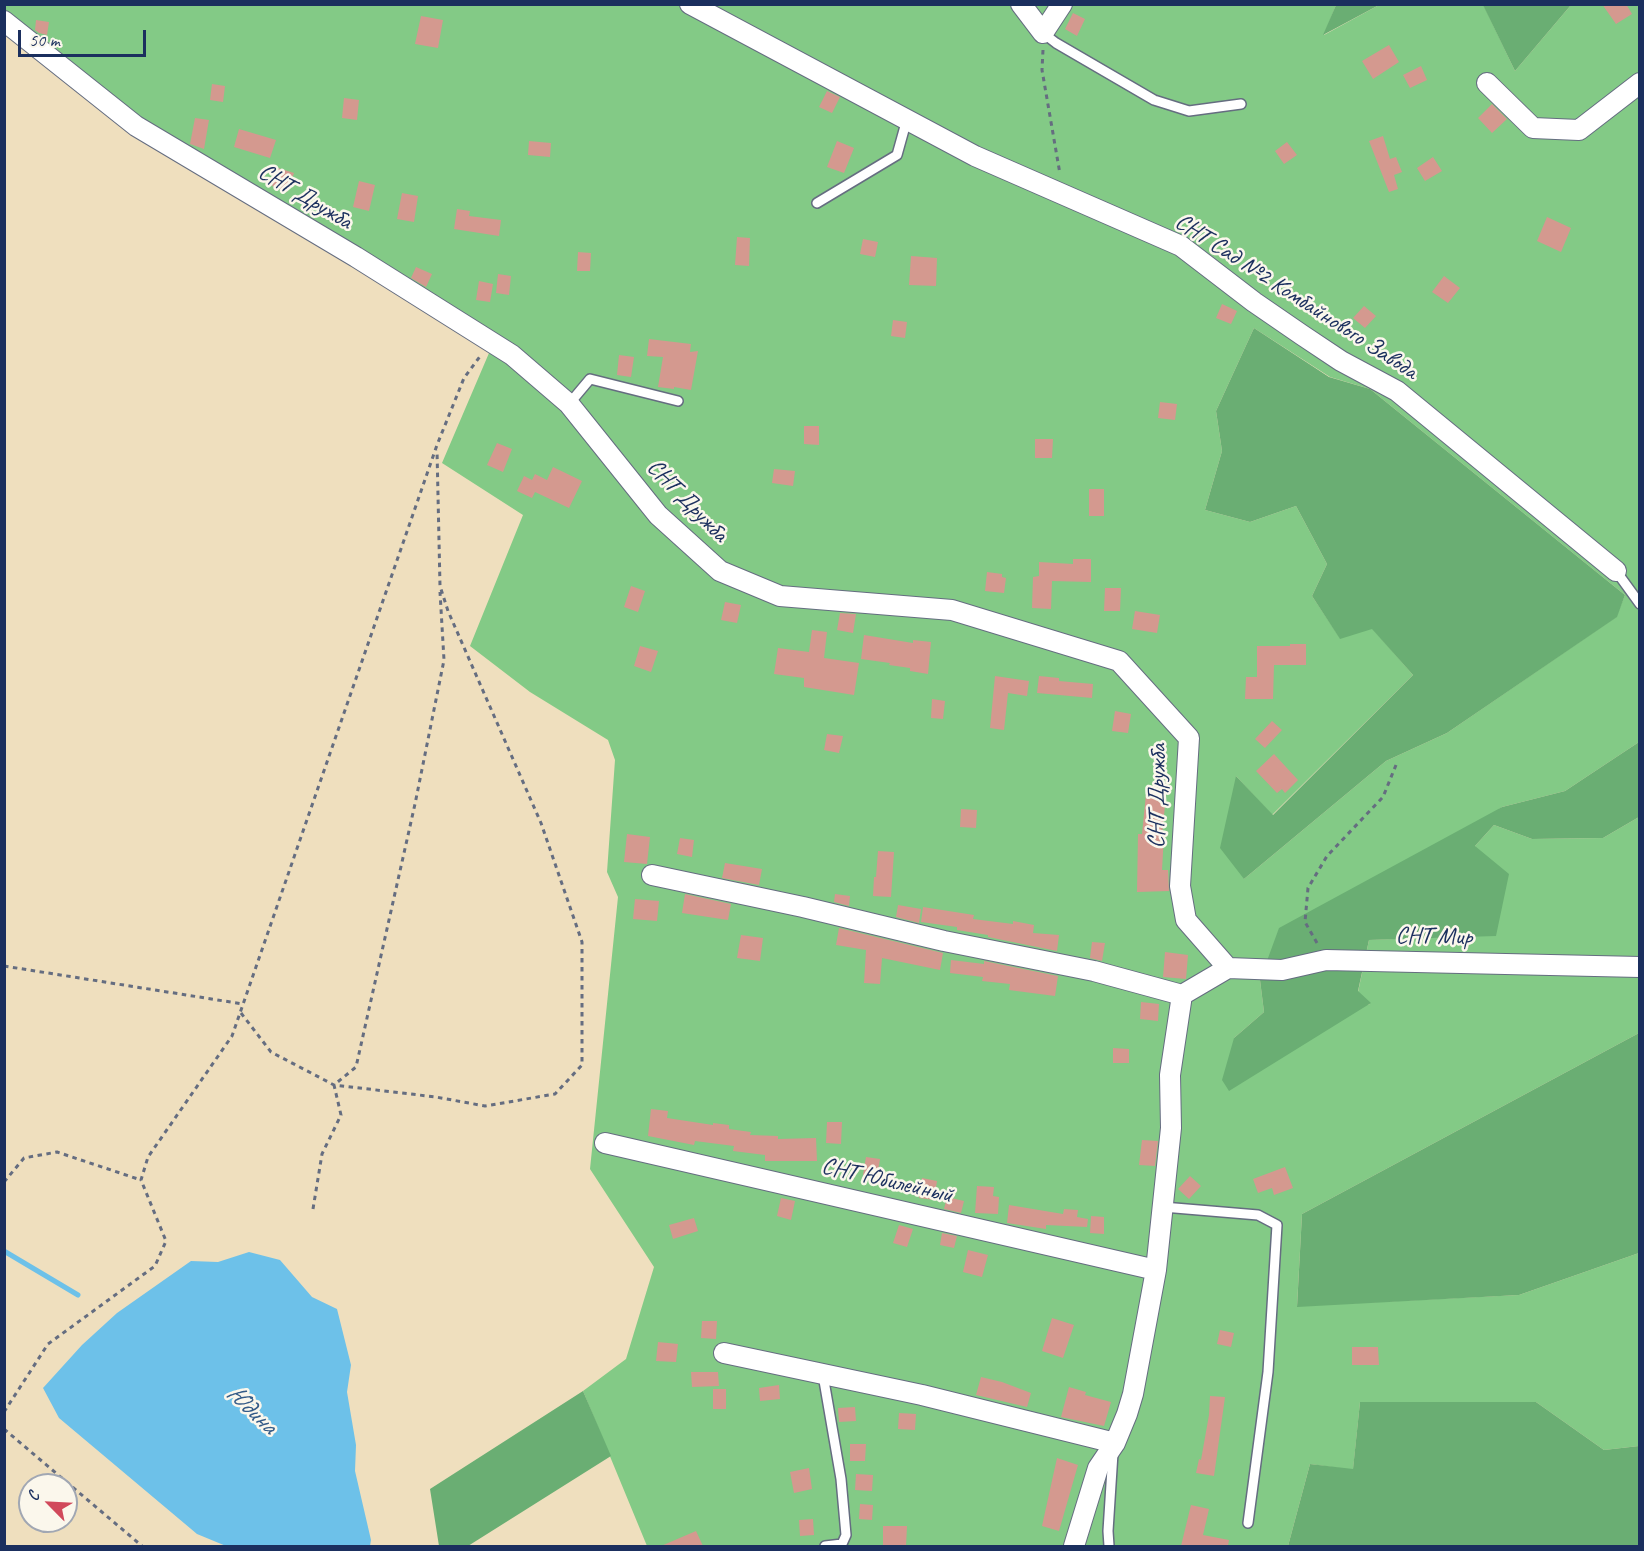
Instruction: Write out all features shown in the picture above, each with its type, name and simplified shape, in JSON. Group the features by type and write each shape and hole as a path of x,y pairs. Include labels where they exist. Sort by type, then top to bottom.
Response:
{"street":[{"name":"СНТ Сад №2 Комбайнового Завода","path":"690,4 975,156 1181,246 1254,302 1302,335 1341,361 1398,391 1616,571"},
{"path":"1021,4 1043,33 1062,4"},
{"name":"СНТ Дружба","path":"4,21 136,126 356,257 512,356 569,404 658,515 720,571 780,596 952,610 1119,661 1189,738 1180,886 1186,920 1228,968"},
{"path":"1487,83 1533,128 1579,130 1640,83"},
{"path":"652,875 803,907 944,941 1094,971 1182,995 1228,968"},
{"name":"СНТ Мир","path":"1228,968 1282,970 1326,960 1640,967"},
{"path":"1074,1546 1098,1468 1114,1443 1133,1394 1156,1270 1170,1128 1170,1075 1182,995"},
{"name":"СНТ Юбилейный","path":"605,1143 1156,1270"},
{"path":"724,1353 922,1395 1114,1443"}],"lane":[{"path":"1043,33 1056,43 1155,100 1189,111 1242,104"},
{"path":"817,203 897,155 907,119"},
{"path":"569,404 590,379 678,401"},
{"path":"1616,571 1640,604"},
{"path":"1163,1207 1258,1215 1277,1225 1268,1372 1248,1523"},
{"path":"822,1374 842,1479 846,1535 842,1544 825,1546"},
{"path":"1109,1546 1114,1443"}],"path":[{"path":"1043,33 1042,70 1064,196"},
{"path":"4,1413 48,1344 155,1266 166,1241 141,1180 148,1157 232,1036 437,445 464,378 491,342"},
{"path":"334,1085 356,1068 415,804 444,660 437,445"},
{"path":"241,1013 271,1052 334,1085 436,1097 485,1106 555,1094 582,1065 582,942 541,823 448,611 440,586"},
{"path":"1326,960 1305,922 1308,888 1327,855 1383,797 1396,765"},
{"path":"4,966 243,1004"},
{"path":"313,1209 322,1154 341,1115 334,1085"},
{"path":"4,1182 24,1158 57,1152 141,1180"},
{"path":"4,1429 142,1546"}],"green space":[{"path":"1336,4 1379,5 1323,35"},
{"path":"1483,4 1515,71 1571,5 1639,5 1639,742 1565,791 1502,807 1260,980 1264,1012 1234,1038 1370,1004 1358,992 1369,940 1496,935 1475,846 1494,825 1532,839 1603,838 1639,817 1639,1033 1302,1214 1297,1306 1519,1295 1639,1253 1639,1446 1604,1450 1536,1402 1360,1402 1353,1470 1310,1464 1288,1546 647,1546 583,1391 626,1359 654,1267 590,1169 618,897 607,872 615,760 608,740 530,692 470,646 523,515 442,463 495,339 141,121 5,14 4,5 1336,5 1324,35 1379,5","holes":["1254,328 1330,377 1370,389 1625,595 1616,617 1447,733 1386,761 1244,879 1236,776 1272,815 1413,675 1372,628 1340,638 1312,596 1327,564 1296,506 1250,522 1205,510 1222,451 1216,411"]},
{"path":"1483,5 1571,5 1515,71"},
{"path":"1254,328 1329,377 1370,389 1625,595 1617,617 1447,733 1386,761 1244,879 1220,848 1236,776 1273,815 1413,675 1372,629 1340,639 1312,596 1327,564 1296,506 1250,522 1205,510 1222,451 1216,411"},
{"path":"1639,742 1639,817 1603,838 1532,839 1494,825 1475,846 1509,874 1496,936 1369,940 1358,991 1371,1003 1229,1091 1222,1080 1234,1038 1264,1012 1260,980 1279,928 1502,807 1565,791"},
{"path":"1639,1033 1639,1253 1519,1295 1297,1307 1302,1214"},
{"path":"583,1391 611,1456 468,1546 439,1546 430,1489"},
{"path":"1360,1402 1536,1402 1604,1450 1639,1446 1639,1546 1288,1546 1310,1464 1353,1469"}],"water":[{"path":"249,1252 280,1260 312,1297 337,1309 351,1365 347,1392 356,1445 355,1471 371,1540 370,1546 226,1546 197,1534 59,1418 43,1388 82,1345 117,1313 191,1261 218,1262"}],"building":[{"path":"1602,4 1626,4 1632,14 1616,24"},
{"path":"1073,13 1085,19 1077,36 1065,29"},
{"path":"421,16 443,20 438,48 415,44"},
{"path":"36,20 49,22 47,35 35,30"},
{"path":"1389,45 1399,62 1373,79 1362,61"},
{"path":"1421,66 1427,80 1410,88 1403,75"},
{"path":"212,84 225,86 223,102 210,100"},
{"path":"827,91 840,97 832,113 819,107"},
{"path":"344,98 359,100 357,120 342,118"},
{"path":"1492,104 1507,119 1492,133 1478,118"},
{"path":"195,118 209,120 204,149 190,144"},
{"path":"239,129 276,140 270,158 234,147"},
{"path":"1383,136 1390,159 1396,157 1402,172 1394,175 1398,189 1389,192 1369,141"},
{"path":"529,141 551,143 550,157 528,155"},
{"path":"837,141 854,148 844,173 827,167"},
{"path":"1287,142 1297,155 1284,164 1275,151"},
{"path":"1433,157 1442,171 1425,181 1417,168"},
{"path":"278,168 294,173 287,192 272,186"},
{"path":"359,181 375,185 369,211 353,207"},
{"path":"402,193 418,196 414,222 397,219"},
{"path":"457,209 470,211 469,216 501,220 499,236 454,229"},
{"path":"1547,217 1571,228 1561,252 1537,241"},
{"path":"737,237 750,238 749,266 735,265"},
{"path":"863,239 878,242 875,257 860,254"},
{"path":"578,252 591,253 590,271 577,271"},
{"path":"911,256 937,258 936,286 909,285"},
{"path":"416,267 432,274 426,287 411,278"},
{"path":"498,274 511,276 509,295 496,293"},
{"path":"1444,276 1460,288 1448,303 1432,292"},
{"path":"479,281 493,284 490,302 476,300"},
{"path":"1222,304 1237,311 1231,324 1216,318"},
{"path":"1364,306 1376,316 1365,328 1353,318"},
{"path":"893,320 907,322 905,338 891,336"},
{"path":"649,339 691,344 690,352 698,351 691,390 658,387 663,357 647,356"},
{"path":"619,355 634,357 631,377 617,375"},
{"path":"1160,402 1177,404 1175,420 1158,418"},
{"path":"804,426 819,426 819,445 804,444"},
{"path":"1035,439 1053,439 1052,458 1035,458"},
{"path":"497,443 512,449 503,472 487,465"},
{"path":"553,467 582,481 569,508 535,492 532,498 517,491 524,476 532,480 535,474 547,480"},
{"path":"774,469 795,471 793,486 772,483"},
{"path":"1089,489 1104,489 1104,516 1089,516"},
{"path":"1073,559 1091,559 1091,582 1052,581 1051,609 1032,608 1033,577 1039,576 1039,562 1073,564"},
{"path":"987,572 1002,574 1002,577 1006,578 1004,593 985,591"},
{"path":"631,586 645,591 638,612 624,607"},
{"path":"1105,588 1121,588 1120,611 1104,611"},
{"path":"725,602 741,605 737,623 721,620"},
{"path":"1135,611 1160,615 1157,633 1132,629"},
{"path":"840,613 856,614 853,633 837,630"},
{"path":"812,630 827,632 824,658 859,663 854,695 804,687 804,678 774,674 778,648 809,652"},
{"path":"864,635 913,643 913,640 931,642 928,674 889,665 890,663 861,659"},
{"path":"1290,644 1306,644 1306,665 1274,665 1273,699 1245,699 1246,677 1257,677 1257,646 1290,646"},
{"path":"640,646 658,651 651,672 634,666"},
{"path":"995,676 1029,681 1027,696 1008,693 1004,730 990,728"},
{"path":"1039,676 1059,678 1059,681 1093,684 1092,698 1037,693"},
{"path":"932,699 945,701 943,719 931,718"},
{"path":"1115,711 1131,714 1128,733 1112,731"},
{"path":"1272,721 1282,730 1265,748 1255,739"},
{"path":"827,734 843,736 839,753 824,750"},
{"path":"1274,754 1298,780 1285,793 1282,789 1277,793 1256,771"},
{"path":"1146,794 1166,796 1162,835 1164,835 1162,870 1168,870 1169,891 1137,892 1138,834 1142,834"},
{"path":"961,809 977,810 976,828 960,827"},
{"path":"627,834 650,837 647,864 624,862"},
{"path":"680,838 694,840 692,857 677,854"},
{"path":"878,851 894,852 891,897 873,896"},
{"path":"725,863 762,869 759,885 722,878"},
{"path":"685,894 731,904 728,920 682,913"},
{"path":"835,894 850,896 849,906 834,902"},
{"path":"635,899 659,901 657,921 633,919"},
{"path":"898,905 921,909 919,923 896,917"},
{"path":"923,907 974,915 973,919 1013,924 1013,921 1034,925 1033,933 1059,935 1057,951 957,930 957,927 921,922"},
{"path":"839,928 943,953 940,970 882,958 880,984 864,983 866,950 836,945"},
{"path":"741,935 763,938 760,961 737,958"},
{"path":"1092,942 1105,943 1102,961 1090,958"},
{"path":"1165,952 1188,955 1186,979 1163,977"},
{"path":"951,960 984,964 984,961 1058,976 1055,996 1009,990 1010,984 982,981 983,977 950,973"},
{"path":"1141,1002 1159,1004 1158,1021 1140,1019"},
{"path":"1113,1048 1129,1049 1129,1063 1113,1063"},
{"path":"651,1109 668,1111 667,1118 729,1125 729,1129 751,1132 750,1135 778,1136 778,1139 816,1138 817,1161 765,1161 765,1155 733,1151 734,1146 695,1141 694,1145 648,1136"},
{"path":"827,1122 842,1122 841,1144 826,1143"},
{"path":"1142,1140 1158,1141 1155,1166 1139,1165"},
{"path":"866,1157 880,1159 877,1177 863,1175"},
{"path":"1285,1167 1293,1188 1274,1195 1272,1188 1258,1193 1253,1179"},
{"path":"1190,1176 1201,1186 1189,1199 1178,1189"},
{"path":"922,1178 937,1181 934,1200 919,1198"},
{"path":"977,1186 994,1187 993,1196 999,1197 998,1214 975,1213"},
{"path":"947,1197 964,1201 961,1213 944,1209"},
{"path":"781,1198 795,1201 791,1220 777,1216"},
{"path":"1009,1205 1063,1214 1064,1209 1078,1210 1077,1217 1088,1219 1087,1227 1046,1225 1046,1229 1007,1223"},
{"path":"1091,1216 1104,1217 1104,1234 1090,1233"},
{"path":"694,1218 698,1231 673,1239 669,1225"},
{"path":"899,1225 913,1229 907,1247 893,1243"},
{"path":"942,1233 957,1236 954,1248 940,1245"},
{"path":"968,1250 988,1255 982,1277 963,1272"},
{"path":"1052,1318 1074,1325 1063,1358 1042,1351"},
{"path":"702,1321 717,1321 716,1339 701,1338"},
{"path":"1220,1330 1234,1333 1231,1347 1217,1344"},
{"path":"658,1342 678,1344 676,1362 656,1361"},
{"path":"1352,1347 1378,1347 1379,1365 1352,1365"},
{"path":"691,1372 718,1372 719,1386 692,1387"},
{"path":"981,1377 1031,1393 1027,1407 976,1395"},
{"path":"779,1385 780,1399 760,1401 759,1388"},
{"path":"1069,1387 1086,1392 1085,1395 1111,1402 1104,1426 1061,1417"},
{"path":"713,1389 726,1389 726,1409 713,1409"},
{"path":"1210,1396 1225,1397 1214,1476 1196,1473 1199,1459 1201,1460"},
{"path":"855,1407 856,1421 839,1422 838,1408"},
{"path":"899,1413 916,1414 915,1430 898,1429"},
{"path":"850,1444 866,1444 865,1461 850,1461"},
{"path":"1057,1458 1078,1465 1059,1531 1042,1526"},
{"path":"809,1468 812,1489 794,1493 790,1472"},
{"path":"856,1474 873,1475 872,1491 855,1490"},
{"path":"860,1504 873,1505 872,1520 859,1519"},
{"path":"1191,1505 1209,1509 1203,1535 1229,1540 1228,1546 1181,1546"},
{"path":"813,1519 814,1535 800,1536 799,1520"},
{"path":"883,1526 907,1526 906,1546 883,1546"},
{"path":"696,1531 703,1546 661,1546"}],"waterway":[{"name":"Юдина","path":"4,1251 78,1295"}]}
